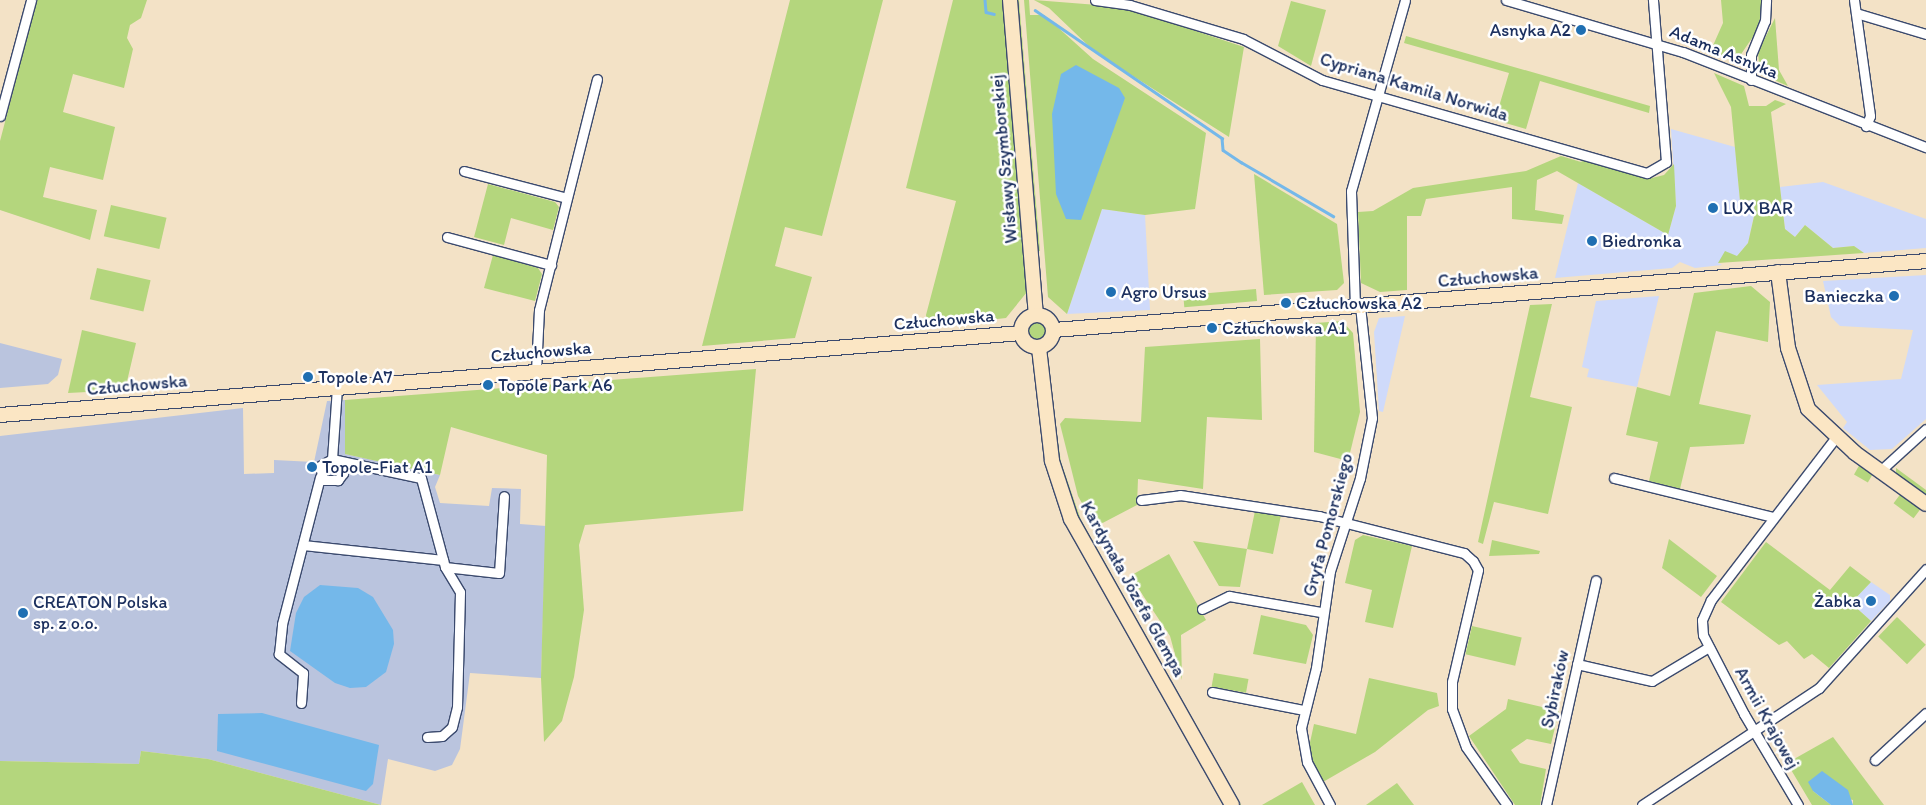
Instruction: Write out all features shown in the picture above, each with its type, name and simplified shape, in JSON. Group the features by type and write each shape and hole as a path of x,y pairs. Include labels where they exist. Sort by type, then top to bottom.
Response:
{"main road":[{"name":"Wisławy Szymborskiej","path":"1010,0 1036,315"},
{"name":"Człuchowska","path":"1054,330 1926,261"},
{"path":"1778,272 1795,379 1808,409 1836,437 1926,504"},
{"path":"1036,315 1047,318 1054,330 1049,343 1039,348 1026,343 1021,332 1024,321 1036,315"},
{"name":"Człuchowska","path":"0,415 1021,332"},
{"name":"Kardynała Józefa Glempa","path":"1039,348 1052,461 1071,519 1232,805"}],"street":[{"path":"0,116 31,0"},
{"name":"Cypriana Kamila Norwida","path":"1095,0 1130,2 1243,39 1322,80 1463,123 1554,143 1647,173 1666,162 1655,42"},
{"name":"Gryfa Pomorskiego","path":"1330,805 1302,747 1304,710 1316,668 1321,612 1372,418 1357,305 1352,190 1404,0"},
{"name":"Adama Asnyka","path":"1506,0 1655,42 1866,126 1926,147"},
{"path":"1653,0 1655,42"},
{"path":"1751,80 1751,54 1765,21 1766,0"},
{"path":"1854,0 1870,116 1866,126"},
{"path":"1856,13 1926,34"},
{"path":"536,371 539,310 597,79"},
{"path":"464,171 568,198"},
{"path":"447,237 551,265"},
{"path":"320,477 326,482 338,480 342,473 336,460 337,388"},
{"path":"1880,471 1926,429"},
{"name":"Armii Krajowej","path":"1798,805 1754,730 1709,647 1701,627 1707,606 1772,517 1836,437"},
{"path":"301,703 303,673 279,654 282,624 322,463 336,460 421,478 444,563 460,592 457,707 452,727 442,736 427,737"},
{"path":"1614,478 1772,517"},
{"path":"1141,500 1180,495 1345,522 1360,530 1464,553 1478,570 1452,682 1452,709 1466,747 1507,805"},
{"path":"303,545 444,563 499,573 504,496"},
{"path":"1642,805 1819,688 1926,569"},
{"name":"Sybiraków","path":"1546,805 1596,580"},
{"path":"1202,609 1229,596 1321,612"},
{"path":"1577,664 1652,681 1709,647"},
{"path":"1212,692 1304,710"},
{"path":"1875,760 1926,713"}],"shaded area":[{"path":"1671,129 1735,147 1740,201 1753,200 1755,211 1748,243 1737,256 1718,263 1722,265 1695,268 1680,262 1672,268 1555,278 1578,183 1668,235 1676,206"},
{"path":"1823,182 1926,219 1926,248 1864,253 1854,246 1833,248 1805,225 1795,237 1785,229 1780,187"},
{"path":"1102,209 1145,215 1150,310 1067,314"},
{"path":"1926,275 1926,419 1892,449 1870,450 1843,428 1847,422 1817,385 1901,379 1913,330 1840,326 1831,317 1823,281"},
{"path":"1659,296 1637,387 1587,377 1589,369 1582,367 1596,301"},
{"path":"1405,316 1383,412 1379,411 1374,332 1379,318"},
{"path":"0,343 62,359 58,375 48,384 0,388"},
{"path":"345,400 345,454 440,475 435,487 440,503 489,506 492,488 521,489 520,524 546,526 541,678 470,673 460,749 452,765 435,771 388,759 381,805 208,759 141,751 139,764 0,761 0,436 243,408 244,474 274,473 274,460 314,462 327,401"},
{"path":"1871,582 1890,595 1890,601 1871,621 1851,603"}],"green space":[{"path":"37,0 147,0 141,18 130,25 127,38 133,49 124,88 73,74 63,112 115,127 103,180 50,167 43,197 97,210 90,240 0,210 0,141"},
{"path":"790,0 883,0 822,236 785,227 775,266 812,277 795,338 702,346"},
{"path":"953,0 1004,0 1027,292 1006,318 927,327 926,315 956,201 906,188"},
{"path":"1015,0 1019,0 1040,251 1037,251"},
{"path":"1024,0 1029,0 1030,15 1044,15 1093,59 1206,133 1195,209 1145,215 1102,209 1067,314 1048,297"},
{"path":"1034,0 1123,7 1244,47 1229,137 1095,52 1049,8"},
{"path":"1721,0 1762,0 1759,28 1735,63 1711,50 1723,23"},
{"path":"1291,1 1326,10 1311,66 1278,46"},
{"path":"1775,18 1779,70 1788,86 1760,74 1758,52"},
{"path":"1406,36 1650,106 1649,113 1540,81 1526,129 1495,120 1509,73 1404,43"},
{"path":"1714,73 1744,86 1749,106 1766,106 1775,100 1786,104 1771,112 1785,229 1795,237 1805,225 1833,248 1854,246 1864,253 1718,263 1725,251 1737,256 1748,243 1755,212 1753,200 1740,201 1731,107"},
{"path":"1561,156 1581,162 1587,158 1648,179 1664,175 1674,164 1676,206 1668,235 1557,171 1537,180 1535,210 1564,215 1562,224 1512,219 1512,187 1426,199 1421,216 1407,216 1407,290 1380,292 1361,283 1358,212 1373,211 1413,188 1526,171"},
{"path":"1254,174 1337,224 1344,283 1337,290 1264,295"},
{"path":"488,184 555,202 559,207 553,230 511,218 504,245 474,237"},
{"path":"111,205 167,218 159,249 104,236"},
{"path":"493,255 538,268 542,274 535,301 484,288"},
{"path":"97,268 151,280 143,312 90,299"},
{"path":"1751,286 1770,302 1768,342 1716,331 1699,404 1751,415 1744,444 1690,447 1680,489 1649,481 1658,442 1626,435 1637,387 1670,396 1694,293"},
{"path":"1256,289 1257,301 1184,307 1183,295"},
{"path":"1552,304 1530,397 1572,407 1548,514 1494,502 1483,544 1478,542 1530,305"},
{"path":"1342,321 1353,333 1360,412 1348,461 1314,452 1316,323"},
{"path":"1037,322 1043,325 1046,331 1043,337 1037,340 1031,337 1028,331 1031,325"},
{"path":"82,330 136,343 125,390 68,393"},
{"path":"1260,339 1262,420 1207,417 1203,489 1138,479 1137,505 1095,527 1078,496 1060,424 1065,418 1141,422 1145,347"},
{"path":"1047,368 1061,462 1081,520 1241,805 1237,805 1090,545 1069,501 1053,440"},
{"path":"756,369 743,511 585,525 579,545 584,610 574,677 562,721 544,742 541,678 547,455 451,427 440,475 345,454 345,400"},
{"path":"1860,464 1874,472 1868,482 1854,474"},
{"path":"1896,468 1926,490 1926,498 1896,474"},
{"path":"1902,492 1922,507 1914,518 1894,503"},
{"path":"1255,511 1281,515 1273,554 1247,549"},
{"path":"1363,535 1412,546 1393,628 1365,622 1372,590 1345,583 1355,540"},
{"path":"1669,539 1717,576 1701,597 1662,568"},
{"path":"1492,540 1540,551 1539,554 1489,556"},
{"path":"1193,541 1247,549 1240,587 1219,586"},
{"path":"1766,542 1830,590 1850,566 1871,582 1851,603 1871,621 1829,668 1812,654 1804,659 1787,641 1779,645 1721,602"},
{"path":"1169,554 1206,620 1181,635 1182,680 1170,636 1130,576"},
{"path":"1261,615 1306,625 1313,635 1306,664 1253,654"},
{"path":"1897,617 1926,645 1907,664 1878,636"},
{"path":"1472,626 1522,637 1515,666 1465,654"},
{"path":"1214,673 1248,679 1246,693 1212,687"},
{"path":"1369,678 1437,693 1439,706 1428,710 1375,752 1323,782 1312,764 1309,747 1314,724 1356,734"},
{"path":"1508,699 1559,711 1551,744 1527,739 1511,750 1520,763 1546,769 1540,805 1515,805 1469,736 1506,709"},
{"path":"1833,737 1884,805 1853,805 1853,800 1813,791 1831,805 1812,805 1787,763"},
{"path":"141,751 208,759 381,805 0,805 0,761 139,764"},
{"path":"1302,782 1315,805 1262,805"},
{"path":"1397,783 1414,805 1366,805"}],"water":[{"path":"1076,65 1119,88 1125,98 1081,220 1066,219 1056,194 1052,114 1061,74"},
{"path":"320,585 358,588 373,597 393,630 394,644 386,672 366,687 350,688 335,683 290,651 296,613 304,597"},
{"path":"262,713 379,745 373,784 366,791 217,751 218,714"},
{"path":"1822,771 1848,790 1853,805 1831,805 1813,791 1808,782"}],"waterway":[{"path":"985,0 986,12 994,14"},
{"path":"1035,10 1222,138 1223,150 1333,216"}],"place":[{"name":"Asnyka A2","path":"1581,30"},
{"name":"LUX BAR","path":"1713,208"},
{"name":"Biedronka","path":"1592,241"},
{"name":"Agro Ursus","path":"1111,292"},
{"name":"Banieczka","path":"1894,296"},
{"name":"Człuchowska A2","path":"1286,303"},
{"name":"Człuchowska A1","path":"1212,328"},
{"name":"Topole A7","path":"308,377"},
{"name":"Topole Park A6","path":"488,385"},
{"name":"Topole-Fiat A1","path":"312,467"},
{"name":"Żabka","path":"1871,601"},
{"name":"CREATON Polska sp. z o.o.","path":"23,613"}]}
